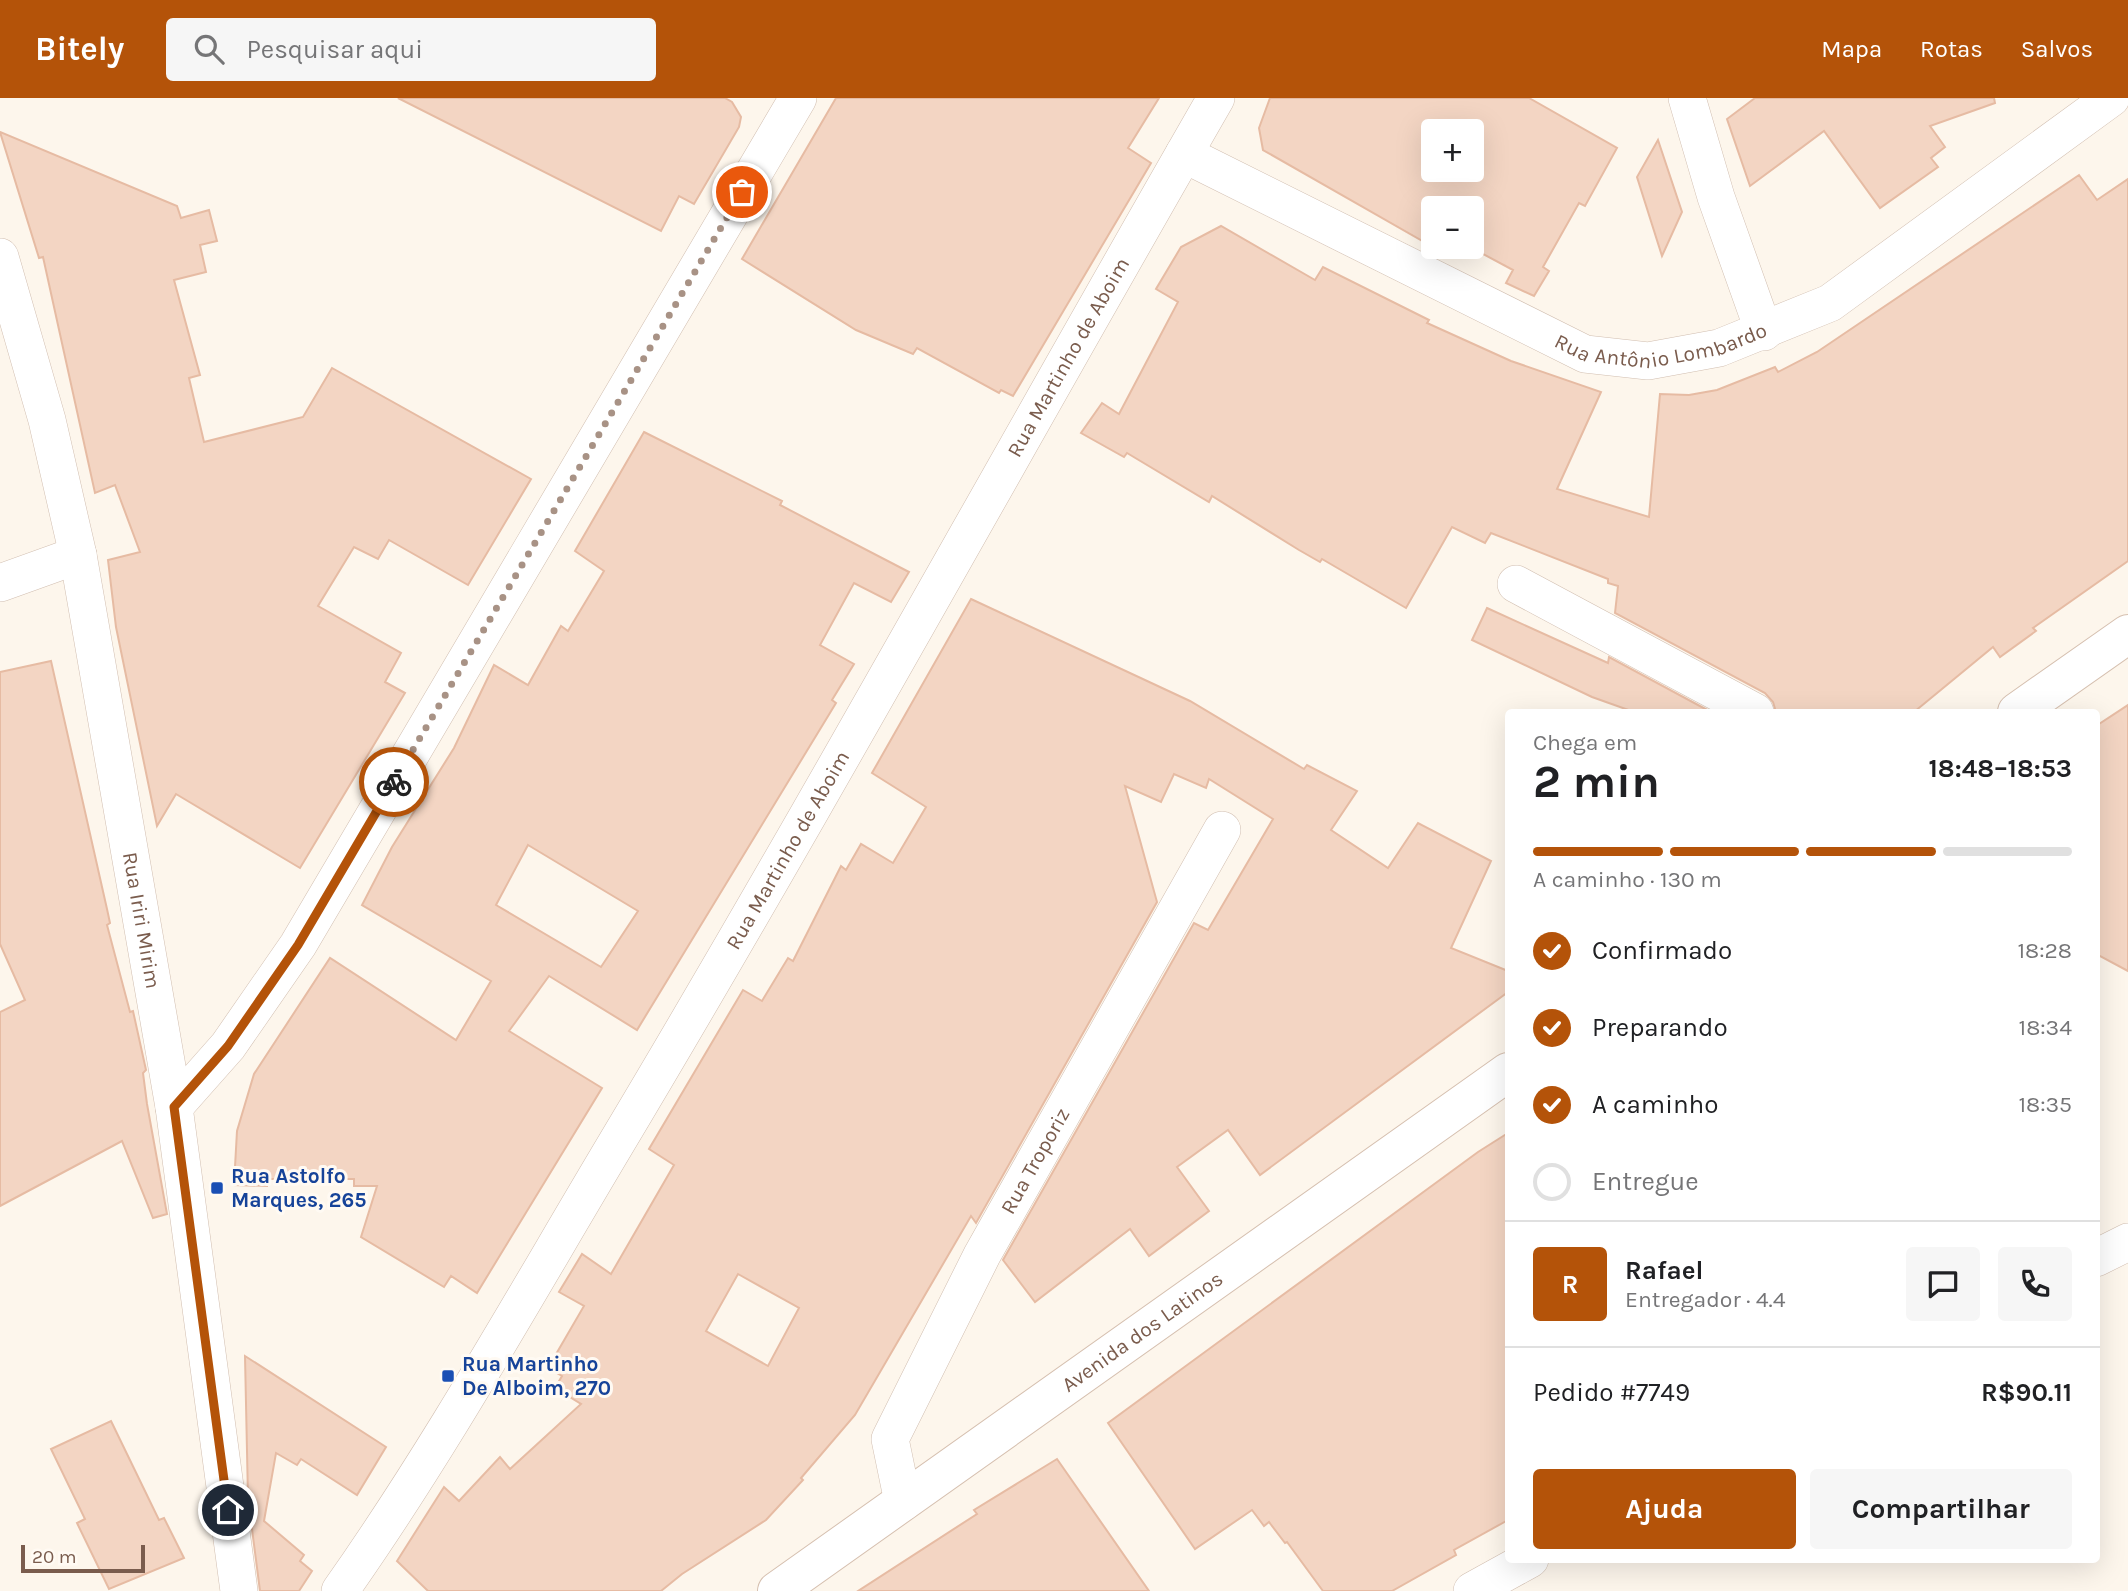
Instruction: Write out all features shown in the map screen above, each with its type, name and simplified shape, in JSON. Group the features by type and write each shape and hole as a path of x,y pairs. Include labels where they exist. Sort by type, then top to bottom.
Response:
{"main road":[{"path":"2021,709 2128,634"},
{"name":"Avenida dos Latinos","path":"777,1591 1505,1074"}],"street":[{"path":"174,1107 228,1046 298,945 798,98"},
{"name":"Rua Martinho de Aboim","path":"340,1591 373,1545 497,1344 737,942 1216,98"},
{"path":"1687,98 1716,197 1764,332"},
{"name":"Rua Antônio Lombardo","path":"1184,153 1585,354 1648,361 1719,348 1830,303 2097,103"},
{"name":"Rua Iriri Mirim","path":"0,257 47,420 78,555 174,1107 239,1591"},
{"path":"0,583 78,555"},
{"path":"1516,584 1749,709"},
{"name":"Rua Troporiz","path":"903,1502 890,1439 982,1255 1222,830"},
{"path":"2100,1256 2128,1242"},
{"path":"1472,1591 1523,1563"}],"building":[{"path":"398,98 725,98 732,102 741,117 739,127 694,204 679,196 661,231"},
{"path":"836,98 1159,98 1128,148 1151,163 1013,396 1001,390 999,393 917,348 913,354 856,330 742,259"},
{"path":"1270,98 1529,98 1617,148 1585,206 1579,203 1543,267 1549,271 1534,296 1506,283 1513,270 1484,254 1484,196 1421,196 1421,240 1263,150 1259,128"},
{"path":"1755,98 1994,98 1995,103 1930,126 1945,147 1931,158 1938,167 1880,208 1824,131 1750,186 1727,119"},
{"path":"0,132 177,206 181,218 209,210 217,241 200,245 206,272 174,280 200,375 189,378 204,442 303,417 332,368 531,479 468,585 389,540 378,559 354,547 318,606 401,653 385,682 405,693 300,868 176,794 157,826 116,627 108,560 140,552 115,485 95,493 43,257 39,258"},
{"path":"1658,140 1682,212 1662,256 1637,177"},
{"path":"2079,175 2097,200 2128,179 2128,561 2033,628 2036,631 2000,657 1993,647 1918,709 1775,709 1765,693 1615,613 1618,586 1608,583 1608,579 1491,533 1485,543 1452,527 1406,608 1322,559 1320,562 1299,550 1212,496 1209,502 1127,453 1124,457 1081,433 1102,403 1119,414 1178,302 1156,289 1181,247 1221,226 1315,280 1323,267 1429,320 1427,323 1511,361 1601,392 1557,489 1649,517 1660,394 1689,395 1717,390 1775,367 1778,372 1817,352"},
{"path":"644,432 782,501 780,505 909,572 891,602 854,583 820,645 854,664 832,700 836,703 637,1030 549,976 509,1031 602,1088 477,1293 451,1276 444,1287 361,1237 377,1186 354,1186 354,1179 267,1179 267,1186 234,1185 237,1131 254,1074 330,958 456,1040 491,981 362,905 392,847 454,748 494,665 528,685 561,626 568,631 604,571 575,551","holes":["528,845 638,911 601,967 496,905"]},
{"path":"971,599 1190,701 1304,769 1307,765 1357,791 1331,830 1388,868 1418,823 1491,861 1451,948 1505,970 1505,994 1260,1175 1228,1130 1177,1167 1209,1211 1149,1256 1130,1229 1035,1302 1003,1260 1194,923 1208,930 1273,819 1209,779 1206,788 1174,774 1161,802 1125,786 1157,902 976,1223 971,1216 855,1415 801,1478 803,1480 766,1520 682,1574 661,1591 428,1591 397,1561 444,1487 459,1501 500,1457 510,1469 581,1404 555,1388 562,1376 548,1368 584,1306 559,1292 582,1254 611,1274 674,1165 649,1149 743,990 762,1001 788,958 793,961 841,866 846,870 861,844 893,863 926,807 872,773","holes":["738,1274 799,1308 768,1366 706,1331"]},
{"path":"1487,608 1608,663 1609,657 1705,709 1626,709 1592,697 1472,640"},
{"path":"51,661 110,923 107,925 130,1012 133,1011 146,1070 143,1073 147,1104 167,1214 153,1218 122,1141 0,1206 0,1012 25,1000 0,944 0,672"},
{"path":"2128,705 2128,971 2100,956 2100,723"},
{"path":"1505,1135 1505,1522 1454,1550 1456,1555 1392,1591 1323,1591 1287,1542 1285,1543 1269,1522 1264,1526 1252,1510 1195,1549 1108,1423"},
{"path":"245,1356 386,1447 357,1495 301,1459 297,1465 276,1453 264,1521 304,1555 300,1561 312,1571 299,1591 260,1591 248,1498"},
{"path":"111,1421 159,1520 164,1518 184,1558 109,1589 77,1523 85,1519 51,1449"},
{"path":"1057,1459 1149,1591 858,1591 977,1514 974,1510"}],"way so far":[{"path":"394,782 742,192"}],"place":[{"name":"Rua Astolfo Marques, 265","path":"217,1188"},
{"name":"Rua Martinho De Alboim, 270","path":"448,1376"}],"route":[{"path":"228,1510 174,1107 228,1046 298,945 394,782"}]}
